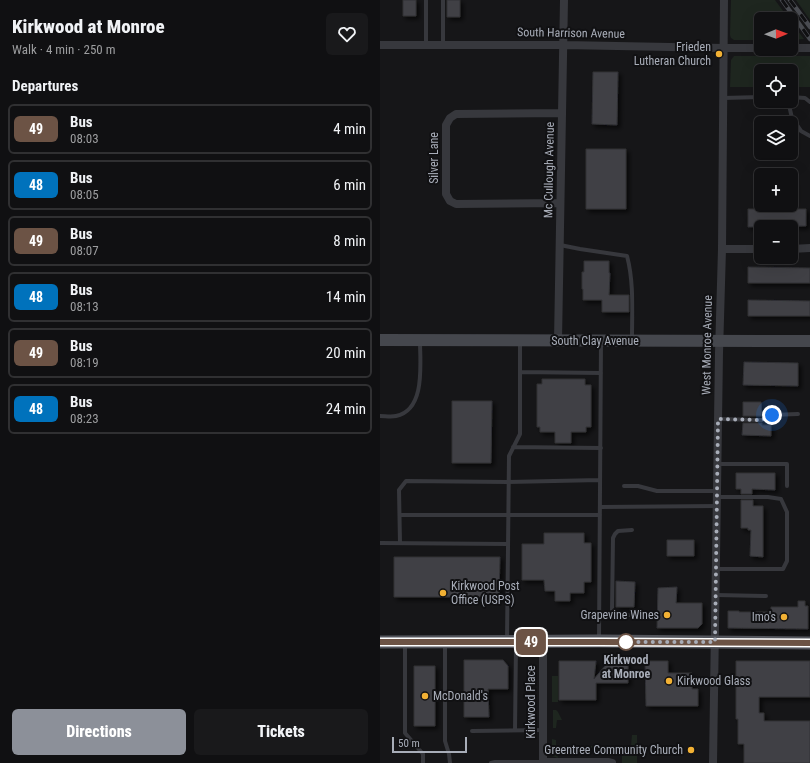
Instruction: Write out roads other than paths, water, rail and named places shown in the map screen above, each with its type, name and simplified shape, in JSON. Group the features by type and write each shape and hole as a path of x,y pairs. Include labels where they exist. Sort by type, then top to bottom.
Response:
{"main road":[{"path":"380,642 810,643"}],"street":[{"name":"Mc Cullough Avenue","path":"558,341 564,0"},
{"name":"West Monroe Avenue","path":"713,763 719,340 722,249 724,0"},
{"name":"South Harrison Avenue","path":"380,45 564,45 754,48"},
{"path":"798,48 810,48"},
{"name":"Silver Lane","path":"560,203 456,204 450,201 446,194 446,125 450,118 456,114 562,113"},
{"path":"798,248 810,248"},
{"path":"722,249 754,249"},
{"name":"South Clay Avenue","path":"380,340 810,341"},
{"name":"Kirkwood Place","path":"542,762 543,642"},
{"path":"542,762 612,763"}],"lane":[{"path":"426,0 426,45"},
{"path":"443,0 443,45"},
{"path":"723,98 754,97"},
{"path":"798,98 805,98 810,102"},
{"path":"790,108 792,118 801,131 810,136"},
{"path":"559,245 627,256 630,266 632,285 632,341"},
{"path":"380,416 397,416 414,404 418,396 420,381 420,340"},
{"path":"515,730 508,544 508,482 509,456 520,434 520,341"},
{"path":"599,642 602,341"},
{"path":"520,372 601,372"},
{"path":"718,419 762,420 772,415 798,414"},
{"path":"513,446 600,448"},
{"path":"718,464 787,464 787,486"},
{"path":"400,543 399,490 406,481 508,482 600,480"},
{"path":"624,486 638,486 657,491 717,498"},
{"path":"600,507 717,498 768,497 781,499 787,512 787,560 783,569 716,569"},
{"path":"400,515 600,515"},
{"path":"632,530 618,531 613,538 612,610 616,615 642,615"},
{"path":"380,543 508,544"},
{"path":"716,595 766,596"},
{"path":"405,642 405,733 423,754 423,763"},
{"path":"445,642 445,741 450,763"},
{"path":"472,731 543,730"},
{"path":"491,763 542,762"}],"railway":[{"path":"782,0 810,39"},
{"path":"790,0 810,27"}],"place":[{"name":"Frieden Lutheran Church","path":"719,54"},
{"name":"Kirkwood Post Office (USPS)","path":"443,593"},
{"name":"Grapevine Wines","path":"667,615"},
{"name":"Imo's","path":"784,617"},
{"name":"Kirkwood at Monroe","path":"626,642"},
{"name":"Kirkwood Glass","path":"669,681"},
{"name":"McDonald's","path":"425,696"},
{"name":"Greentree Community Church","path":"691,750"}]}
